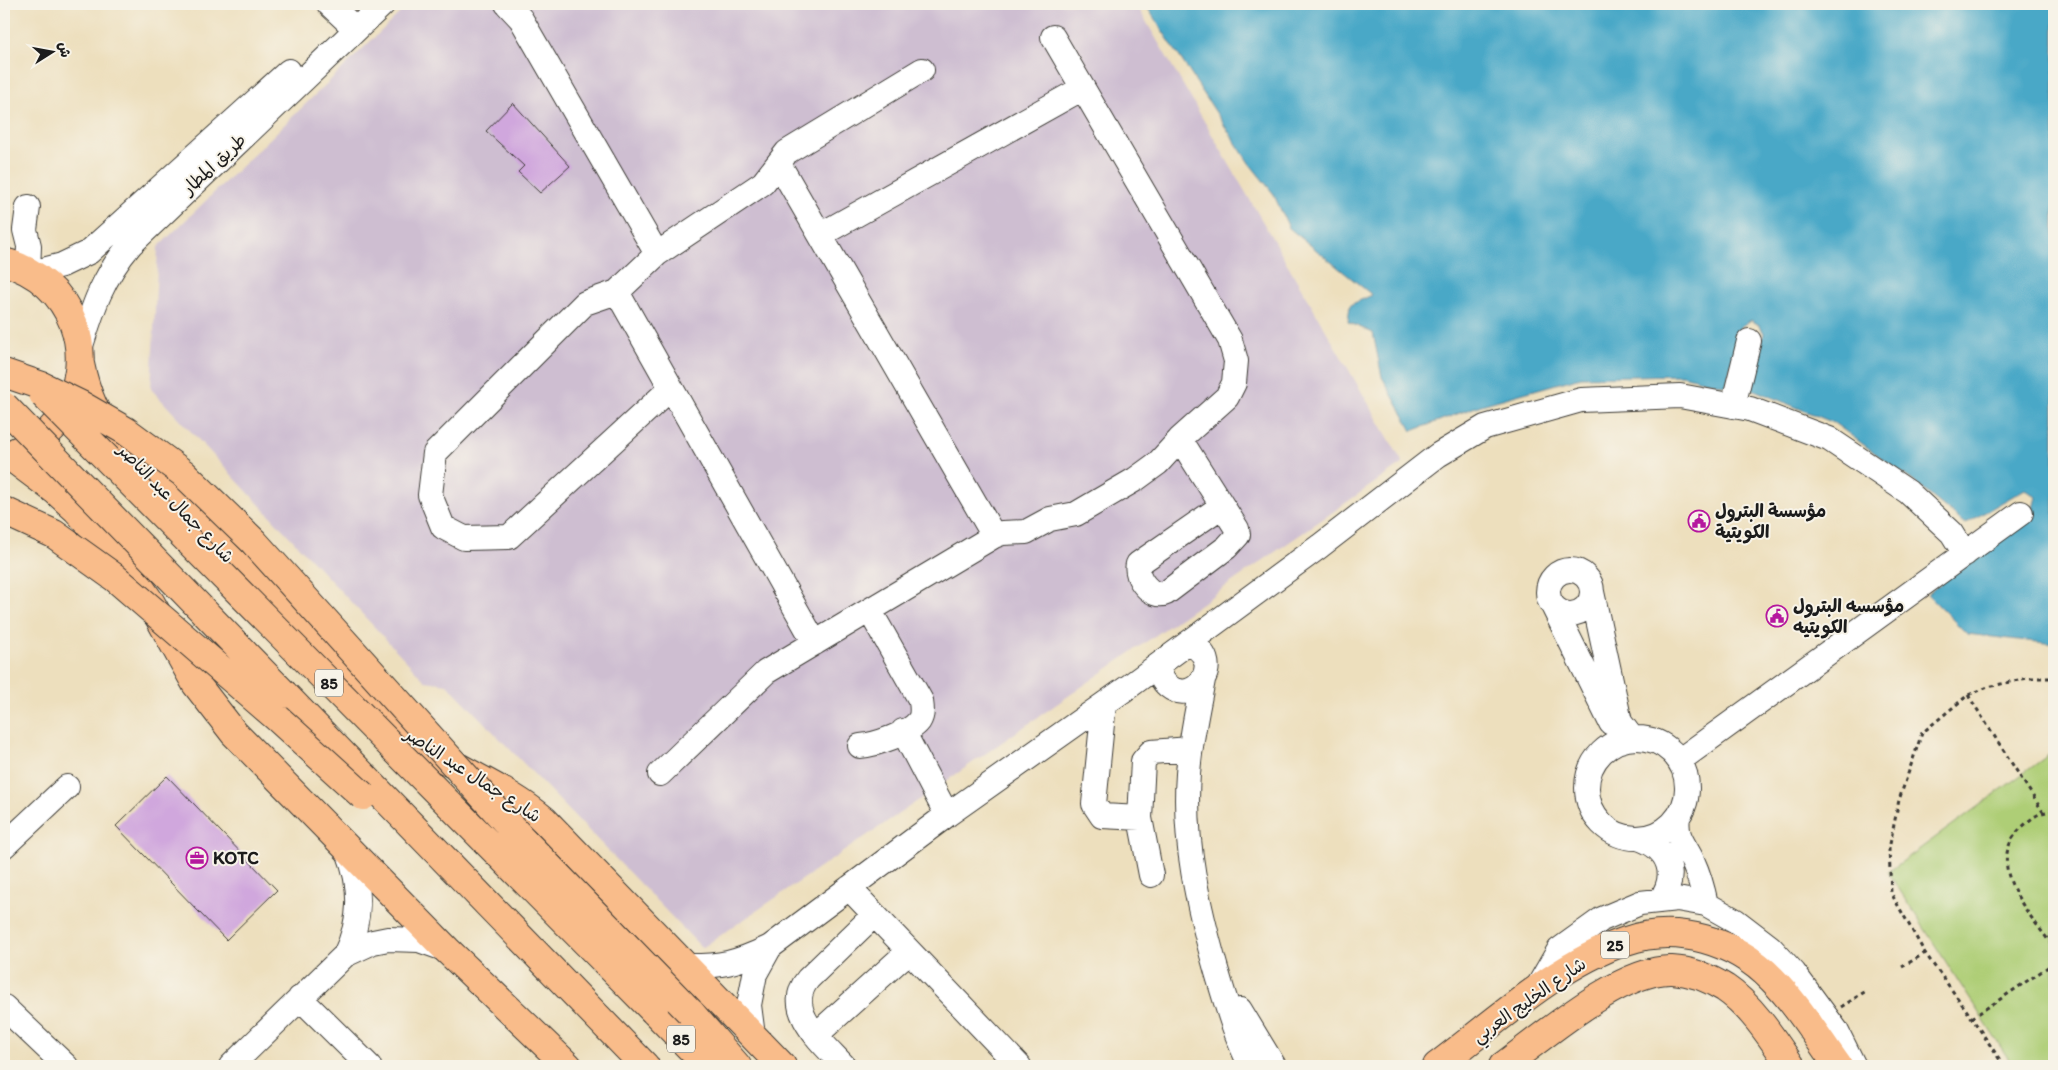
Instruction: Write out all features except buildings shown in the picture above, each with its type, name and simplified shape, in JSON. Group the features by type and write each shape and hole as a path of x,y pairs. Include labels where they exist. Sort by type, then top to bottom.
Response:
{"main road":[{"name":"شارع جمال عبد الناصر","path":"21,268 44,282 65,305 77,333 88,398 100,420 115,441 367,699 397,726 422,745 495,785 531,808 557,832 683,966 782,1066"},
{"name":"شارع جمال عبد الناصر","path":"4,355 708,1066"},
{"path":"5,455 35,442 58,421 74,394 80,356"},
{"path":"4,373 42,386 81,405 126,431 183,473 254,542 520,837 690,1012 737,1066"},
{"name":"85","path":"4,406 645,1066"},
{"path":"5,455 55,490 104,539 134,577 151,603 181,658 214,710 234,733 447,950 568,1066"},
{"path":"4,510 54,534 114,577 275,716 363,796 437,852"},
{"name":"شارع الخليج العربي","path":"1437,1066 1536,991 1567,970 1627,940 1647,936 1683,935 1713,941 1752,962 1772,979 1800,1013 1838,1066"},
{"name":"25","path":"1503,1066 1606,992 1632,978 1671,970 1688,972 1704,977 1726,989 1770,1034 1792,1066"},
{"path":"1770,1034 1766,1025 1767,1016 1773,1008 1783,1004 1793,1006 1800,1013"}],"street":[{"name":"طريق المطار","path":"80,356 103,284 110,270 136,238 383,4"},
{"path":"507,4 521,19 657,254"},
{"name":"طريق المطار","path":"21,268 62,265 89,252 346,9"},
{"path":"660,774 766,672 994,536 1002,533 1026,532 1050,519 1076,514 1136,479 1158,463 1180,439 1227,398 1234,383 1236,361 1230,340 1053,37"},
{"path":"671,388 509,538 464,538 443,527 430,495 435,453 584,303 616,292 657,254 763,183 787,152 922,70"},
{"path":"820,235 1083,88"},
{"path":"779,164 994,536"},
{"path":"21,268 29,246 25,230 28,207"},
{"path":"4,254 25,230"},
{"path":"616,292 815,643"},
{"path":"1733,406 1749,341"},
{"path":"683,966 713,966 743,960 770,947 947,815 1132,685 1320,546 1438,455 1485,427 1581,400 1680,396 1750,410 1828,439 1908,492 1952,533 1965,554"},
{"path":"1180,439 1214,511 1238,532 1237,538 1163,595 1152,594 1137,571 1140,561 1214,511"},
{"path":"1680,760 2021,512"},
{"path":"1569,570 1578,571 1585,576 1590,584 1623,740 1614,729 1549,601 1547,592 1549,584 1554,576 1561,572 1569,570"},
{"path":"1554,608 1561,613 1578,613 1586,608 1592,592"},
{"path":"860,746 887,740 916,724 920,719 921,702 870,611"},
{"path":"1188,643 1196,646 1203,652 1207,671 1203,680 1190,749 1187,799 1190,854 1202,917 1215,964 1232,1023 1251,1066"},
{"path":"1159,665 1159,672 1163,680 1191,703 1196,717"},
{"path":"1132,685 1152,682 1174,689 1188,690 1196,687 1203,680"},
{"path":"1104,704 1094,804 1102,816 1140,818"},
{"path":"903,731 947,815"},
{"path":"1638,838 1653,836 1667,828 1678,817 1685,804 1688,789 1686,774 1680,760 1659,742 1646,738 1623,740 1602,752 1593,764 1588,779 1588,794 1591,808 1599,820 1610,830 1623,836 1651,842 1662,852 1668,863 1670,876 1666,891 1660,901"},
{"path":"1150,875 1140,818 1143,761 1151,752 1190,749"},
{"path":"4,846 67,787"},
{"path":"1678,817 1676,828 1678,837 1693,861 1701,882 1706,904"},
{"path":"345,954 356,926 359,903 358,880 348,851"},
{"path":"849,888 1019,1066"},
{"path":"1536,991 1559,950 1602,919 1640,903 1677,899 1706,904 1736,920 1770,947 1794,973 1836,1030 1854,1066"},
{"path":"844,1066 806,1022 799,995 803,986 874,915"},
{"path":"231,1066 345,954 373,942 396,938 418,940 447,950"},
{"path":"753,1036 749,1005 754,974 770,947"},
{"path":"816,1035 909,951"},
{"path":"1215,964 1246,1022 1274,1066"},
{"path":"300,998 369,1066"},
{"path":"4,1007 66,1066"}],"path":[{"path":"2004,1066 1925,953 1891,893 1889,849 1899,800 1922,733 1968,695 1988,687 2026,678 2054,678"},
{"path":"1968,695 2043,812"},
{"path":"2054,811 2043,812 2030,820 2012,837 2007,853 2006,870 2011,886 2054,948"},
{"path":"1902,967 1925,953"},
{"path":"1972,1018 2054,963"},
{"path":"1826,1017 1866,991"}],"shaded area":[{"path":"409,4 1136,4 1403,463 919,800 702,948 447,684 425,681 151,389 158,247"}],"green space":[{"path":"2054,751 2054,1066 2013,1066 1888,872"}],"water":[{"path":"1145,4 2054,4 2054,644 1967,634 1927,594 2031,516 2036,497 2025,489 1965,524 1913,481 1834,423 1752,389 1764,333 1759,325 1751,320 1740,327 1726,386 1682,375 1581,377 1481,405 1412,431 1382,377 1373,333 1348,322 1350,305 1372,295 1289,228 1273,193 1249,163"}],"place":[{"name":"مؤسسة البترول الكويتية","path":"1699,521"},
{"name":"مؤسسه البترول الكويتيه","path":"1777,616"},
{"name":"KOTC","path":"197,858"}]}
